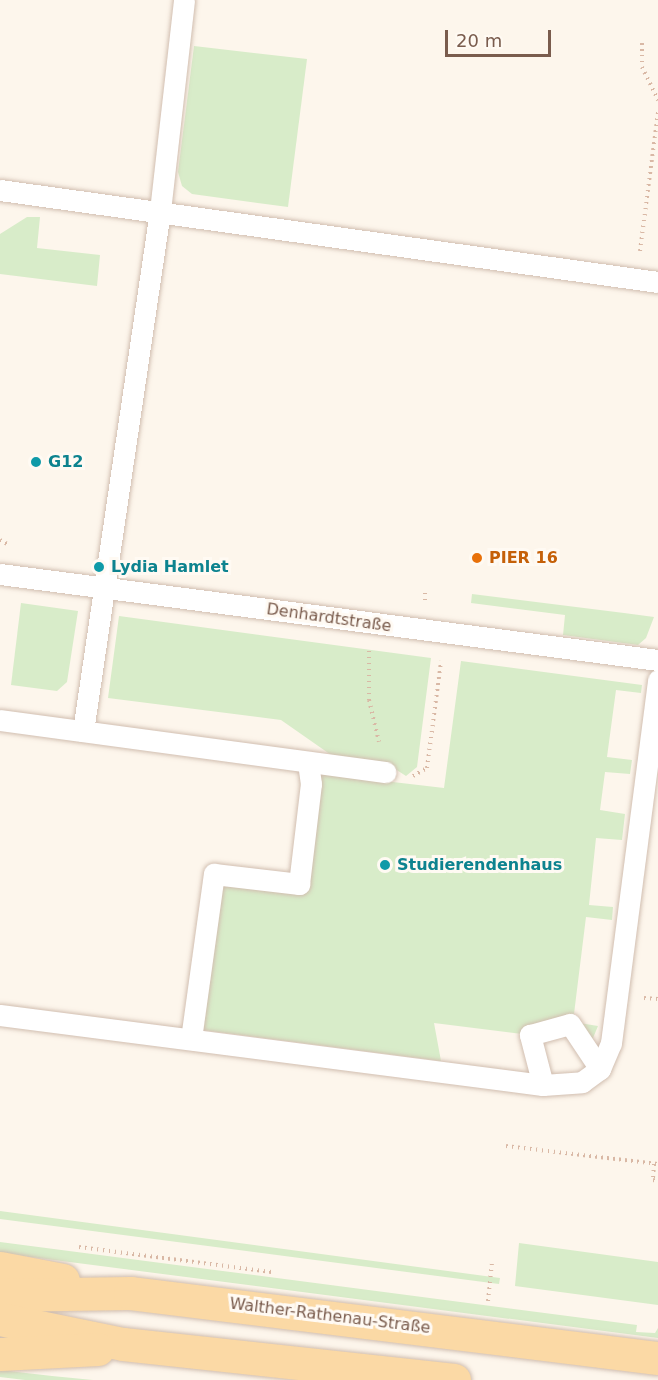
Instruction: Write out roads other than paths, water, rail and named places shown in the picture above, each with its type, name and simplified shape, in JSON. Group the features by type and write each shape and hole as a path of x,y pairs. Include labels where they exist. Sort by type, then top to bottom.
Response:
{"main road":[{"path":"0,1268 130,1293"},
{"name":"Walther-Rathenau-Straße","path":"0,1295 130,1293 658,1358"},
{"path":"0,1319 123,1344 454,1380"},
{"path":"0,1354 73,1353 123,1344"}],"lane":[{"path":"83,731 160,211 184,0"},
{"path":"0,190 658,282"},
{"name":"Denhardtstraße","path":"0,574 658,660"},
{"path":"0,1015 543,1085 572,1085 600,1069 611,1043 658,680"},
{"path":"0,720 386,772"},
{"path":"191,1040 214,874 298,884 311,784 308,762"},
{"path":"543,1085 530,1035 570,1024 600,1069"}],"place":[{"name":"G12","path":"36,462"},
{"name":"PIER 16","path":"477,558"},
{"name":"Lydia Hamlet","path":"99,567"},
{"name":"Studierendenhaus","path":"385,865"}]}
